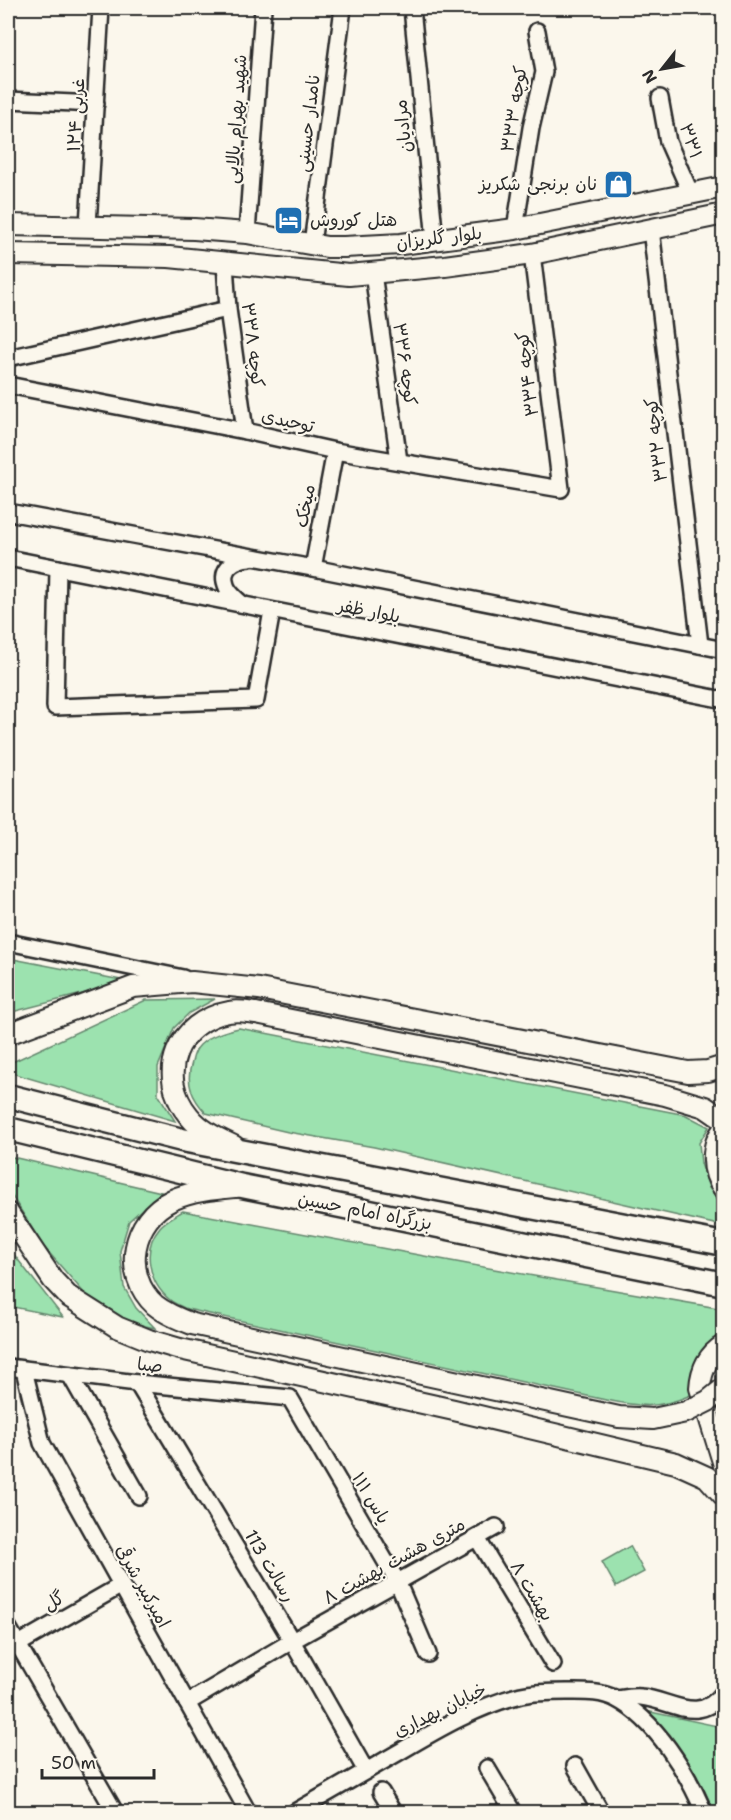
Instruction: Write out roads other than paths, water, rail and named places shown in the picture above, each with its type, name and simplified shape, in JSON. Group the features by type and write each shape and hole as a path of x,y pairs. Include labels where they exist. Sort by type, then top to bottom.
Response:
{"highway":[{"name":"بزرگراه امام حسین","path":"8,1096 182,1140 723,1244"},
{"name":"بزرگراه امام حسین","path":"8,1130 242,1186 723,1284"}],"main road":[{"name":"بلوار گلریزان","path":"8,225 194,229 247,233 344,247 401,244 514,229 723,187"},
{"name":"بلوار گلریزان","path":"8,254 169,257 349,275 532,254 723,214"},
{"path":"8,1034 133,987 192,981 259,989 688,1072 708,1071 723,1066"},
{"path":"244,1152 200,1129 178,1099 172,1082 172,1065 177,1049 186,1036 210,1017 230,1012 256,1014 692,1102 721,1121 714,1151 714,1167 723,1189"},
{"path":"242,1186 199,1191 172,1200 147,1220 135,1246 134,1261 137,1277 149,1299 166,1313 192,1324 336,1353 619,1417 653,1419 686,1412 708,1401 723,1388"},
{"path":"8,1214 53,1280 68,1296 100,1318 128,1332 180,1349 454,1410 676,1463 707,1477 723,1496"},
{"path":"723,1345 707,1361 700,1388 723,1465"}],"street":[{"name":"۱۲۴ غربی","path":"88,225 101,8"},
{"name":"شهید بهرام بالایی","path":"247,233 263,8"},
{"name":"نامدار حسینی","path":"312,244 343,8"},
{"name":"مرادیان","path":"412,8 435,240"},
{"name":"کوچه ۳۳۳","path":"514,229 531,128 544,72 537,32"},
{"name":"۳۳۱","path":"660,98 668,142 691,194"},
{"path":"8,100 96,104"},
{"name":"کوچه ۳۳۲","path":"651,229 700,645"},
{"name":"کوچه ۳۳۴","path":"532,254 561,489"},
{"name":"کوچه ۳۳۸","path":"225,264 228,309 245,431"},
{"name":"کوچه ۳۳۶","path":"373,273 399,460"},
{"path":"8,358 228,309"},
{"name":"توحیدی","path":"8,385 335,451 561,489"},
{"name":"میخک","path":"313,568 335,451"},
{"name":"بلوار ظفر","path":"8,512 313,568 723,650"},
{"name":"بلوار ظفر","path":"8,558 723,700"},
{"path":"243,604 228,590 225,575 227,567 233,562 253,558"},
{"path":"58,568 55,707 256,700 272,611"},
{"path":"8,942 203,983"},
{"name":"صبا","path":"8,1367 137,1383 290,1398"},
{"name":"امیرکبیر شرقی","path":"24,1370 42,1443 248,1812"},
{"path":"70,1375 139,1496"},
{"name":"رسالت 113","path":"137,1383 292,1641 366,1771"},
{"name":"یاس ۱۱۱","path":"290,1398 398,1581 428,1654"},
{"name":"۸ متری هشت بهشت","path":"187,1703 292,1641 496,1527"},
{"name":"۸ بهشت","path":"477,1538 553,1664"},
{"name":"گل","path":"12,1647 120,1586"},
{"path":"8,1627 12,1647 115,1812"},
{"name":"خیابان بهداری","path":"295,1812 461,1717 488,1705 524,1695 588,1692 606,1694 640,1717 667,1747 685,1773 704,1812"},
{"name":"خیابان بهداری","path":"617,1700 639,1696 682,1709 698,1710 711,1705 723,1692"},
{"path":"575,1766 601,1812"},
{"path":"487,1768 513,1812"},
{"path":"381,1792 393,1812"}],"place":[{"name":"نان برنجی شکریز","path":"618,184"},
{"name":"هتل کوروش","path":"289,220"}]}
